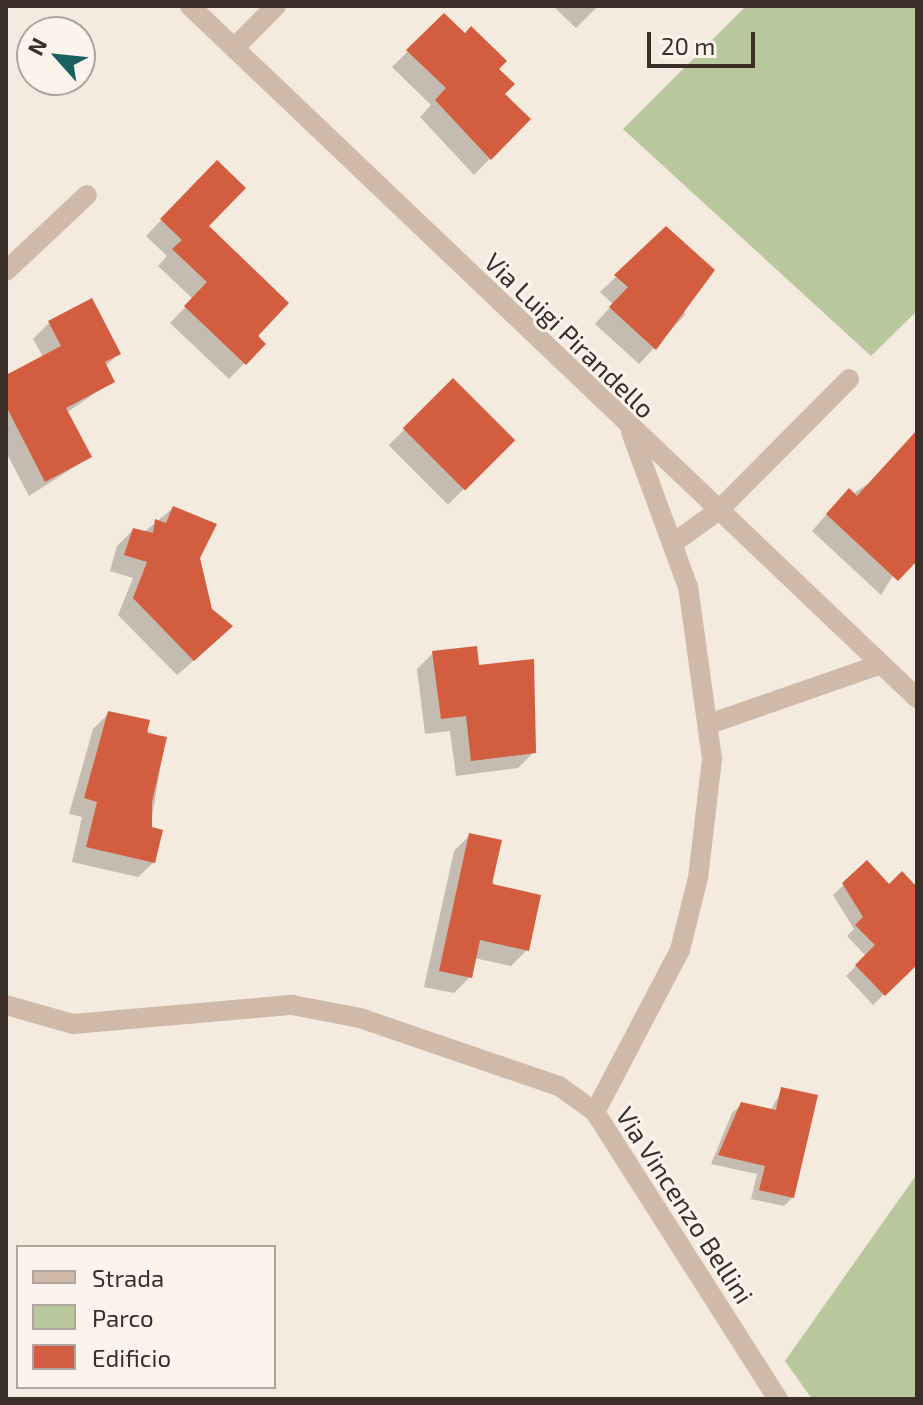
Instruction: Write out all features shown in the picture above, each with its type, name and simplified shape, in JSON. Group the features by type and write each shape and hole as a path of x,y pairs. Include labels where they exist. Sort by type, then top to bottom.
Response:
{"street":[{"name":"Via Luigi Pirandello","path":"190,6 917,698"},
{"path":"235,47 276,6"},
{"path":"6,271 87,195"},
{"path":"672,544 718,511 849,379"},
{"path":"595,1112 680,950 698,878 712,723 688,587 630,428"},
{"path":"712,723 881,664"},
{"name":"Via Vincenzo Bellini","path":"6,1005 73,1024 292,1005 521,1067 595,1112 778,1399"}],"green space":[{"path":"746,6 917,6 917,311 871,356 623,129"},
{"path":"917,1174 917,1399 812,1399 785,1361"}],"building":[{"path":"444,13 465,33 471,26 507,61 499,69 515,84 505,94 531,119 491,160 435,100 446,88 406,50"},
{"path":"217,160 246,188 209,226 289,303 258,336 266,344 246,365 184,306 207,282 172,249 182,240 160,219"},
{"path":"666,226 715,270 656,350 609,307 628,287 614,275"},
{"path":"92,298 121,354 105,362 115,382 66,408 92,457 45,482 6,406 6,375 61,346 48,321"},
{"path":"453,378 515,440 465,490 403,428"},
{"path":"917,430 917,561 898,581 826,514 849,488 857,496"},
{"path":"173,506 217,524 200,558 212,609 233,626 194,661 133,598 147,562 124,555 133,528 153,533 155,519 166,523"},
{"path":"477,646 479,665 534,659 536,753 471,761 466,716 441,719 432,651"},
{"path":"108,711 150,720 147,733 167,737 152,802 152,827 163,830 155,863 86,847 97,802 84,798"},
{"path":"469,833 502,840 492,884 541,895 529,951 480,940 472,978 439,971"},
{"path":"867,860 889,884 902,871 917,887 917,965 885,996 855,965 875,945 855,925 863,917 842,883"},
{"path":"781,1087 818,1095 794,1198 759,1190 765,1166 718,1155 741,1102 776,1110"}]}
